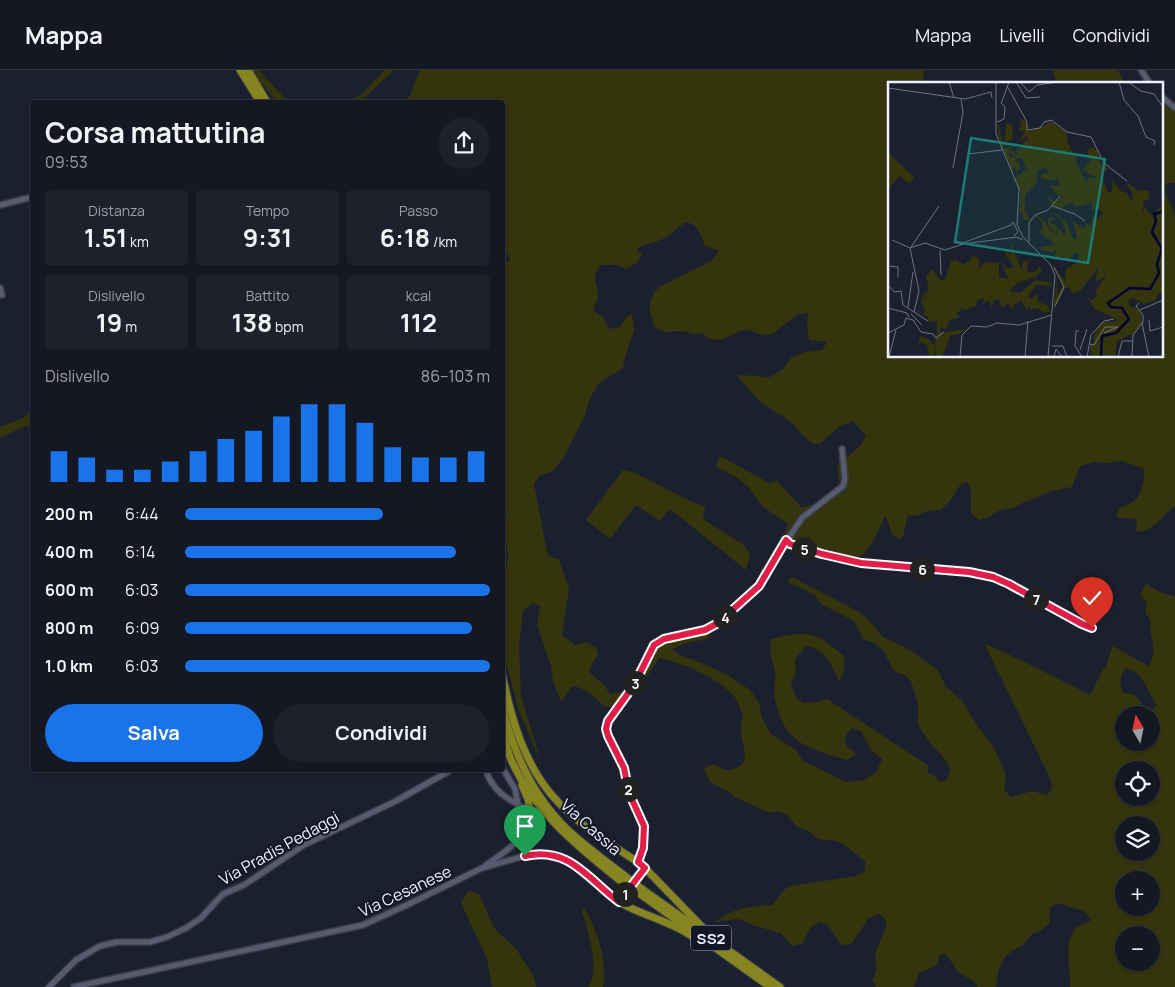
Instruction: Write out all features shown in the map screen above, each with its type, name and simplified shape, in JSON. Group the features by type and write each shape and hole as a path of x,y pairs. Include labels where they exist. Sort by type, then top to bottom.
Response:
{"highway":[{"path":"240,70 259,100"},
{"path":"248,70 266,100"},
{"path":"505,687 518,733 546,788 557,802 576,820 638,862"},
{"name":"Via Cassia","path":"505,715 516,753 529,779 550,811 624,879"},
{"name":"Via Cassia","path":"505,741 510,757 525,784 562,831 578,847 770,987"},
{"path":"510,757 528,797 530,812"},
{"path":"645,868 719,943"},
{"name":"Via Cassia","path":"641,892 719,943 780,987"},
{"path":"619,902 632,910 689,934 708,947 727,956"}],"street":[{"path":"1141,70 1149,82"},
{"path":"1162,97 1175,108"},
{"path":"0,205 30,198"},
{"path":"0,288 2,295"},
{"path":"619,902 645,868 638,862 643,848 644,826 629,793 624,768 608,736 606,729 608,721 634,685 654,645 664,639 705,630 718,623 759,586 786,540 802,518 843,486 842,449"},
{"path":"786,540 790,544 822,554 861,563 969,572 993,577 1092,628"},
{"name":"Via Pradis Pedaggi","path":"49,987 71,964 98,947 117,942 150,942 167,937 186,928 201,918 222,895 244,885 304,845 396,801 447,772"},
{"path":"482,868 517,842 527,827 530,812 496,789 487,772"},
{"path":"505,772 516,791 518,805"},
{"name":"Via Cesanese","path":"74,987 363,925 482,868 531,854 556,856 577,866 619,902"}],"shaded area":[{"path":"252,70 259,70 286,100 274,100"},
{"path":"385,70 394,70 363,99 350,100 361,95"},
{"path":"420,70 924,70 923,82 888,82 888,358 1162,358 1162,101 1175,112 1175,183 1168,183 1165,186 1165,192 1175,218 1175,506 1153,526 1137,532 1137,519 1119,518 1116,516 1121,507 1131,503 1139,495 1144,478 1144,470 1121,461 1109,463 1095,462 1080,466 1072,487 1052,491 979,520 971,513 971,490 968,482 964,483 959,486 950,501 940,510 927,511 918,516 908,515 903,536 900,539 891,533 885,516 868,550 859,558 855,556 845,557 794,542 784,534 788,524 762,506 750,489 737,478 716,466 720,456 769,483 777,481 801,507 806,507 822,499 840,485 837,466 861,445 866,436 853,421 840,426 820,444 813,444 790,421 761,403 739,378 739,375 770,377 783,369 792,357 805,352 822,350 827,342 809,340 807,327 808,313 797,315 771,335 747,330 720,340 709,338 702,333 664,332 654,326 650,301 659,287 711,261 719,251 705,246 697,228 686,222 659,241 647,244 637,250 642,255 638,262 626,269 617,265 601,265 598,269 595,279 598,297 593,310 603,318 610,329 620,327 632,313 634,331 623,368 599,383 590,398 585,415 564,457 552,472 540,475 534,484 548,556 559,559 569,589 562,635 575,645 586,642 596,647 598,655 589,672 605,686 610,694 625,691 616,706 605,707 594,696 572,686 561,701 553,682 551,666 537,625 540,606 533,603 523,611 519,646 521,696 541,762 519,711 507,667 505,644 505,581 508,554 505,535 507,516 505,511 505,262 510,260 505,249 505,100 406,100"},
{"path":"1053,70 1118,70 1124,82 1056,82"},
{"path":"30,412 30,427 25,426 0,438 0,427 23,418"},
{"path":"623,470 633,472 692,502 705,506 703,519 745,546 750,555 746,570 670,509 660,521 636,505 610,539 586,520"},
{"path":"792,577 859,612 868,619 883,637 905,647 938,670 945,685 962,701 994,748 1006,774 1004,789 1011,797 1032,791 1047,795 1051,790 1052,784 984,643 1090,695 1103,669 1107,666 1113,646 1148,666 1153,654 1151,621 1145,612 1147,604 1140,593 1146,584 1160,592 1175,596 1175,987 1070,987 1068,948 1072,933 1077,927 1092,920 1083,911 1057,903 1050,908 1049,924 1041,931 1032,934 1022,946 1013,950 1005,957 998,972 996,987 978,987 956,969 945,954 940,955 937,965 919,973 914,987 876,987 872,980 876,971 875,956 887,925 883,916 879,914 869,918 851,944 841,945 828,925 819,922 810,928 803,943 794,946 781,933 752,925 739,919 715,922 735,911 772,905 785,889 790,886 856,876 865,871 865,861 837,841 818,839 807,830 797,827 788,816 779,811 770,813 734,797 731,793 710,782 704,769 713,764 726,770 731,770 743,764 745,752 741,723 743,716 733,695 718,683 699,672 668,660 659,658 639,689 636,687 643,666 651,651 666,640 714,629 707,639 686,643 672,649 680,655 729,676 750,690 759,703 762,718 770,733 797,751 802,760 846,782 864,780 877,771 882,759 871,750 861,731 851,728 845,737 847,747 857,754 847,760 810,748 800,742 785,726 779,715 774,697 775,676 770,653 771,639 794,634 817,637 844,656 844,672 839,681 823,653 813,647 806,646 795,659 796,672 791,682 796,697 803,703 827,699 929,766 927,773 932,774 941,782 946,781 950,771 947,762 920,728 918,723 918,704 911,681 904,675 894,671 883,650 872,642 864,640 854,621 821,604 814,594 787,582"},
{"path":"469,890 479,894 494,928 517,950 534,977 536,987 492,987 487,959 461,903"},
{"path":"585,908 594,927 603,956 603,987 589,987 592,978 593,959 590,939 582,911"}],"route":[{"path":"525,856 548,854 564,858 577,866 619,902 645,868 638,862 643,848 644,829 642,820 629,793 624,768 607,733 608,721 634,685 654,645 664,639 705,630 718,623 759,586 786,540 790,544 822,554 861,563 969,572 993,577 1092,628"}]}
